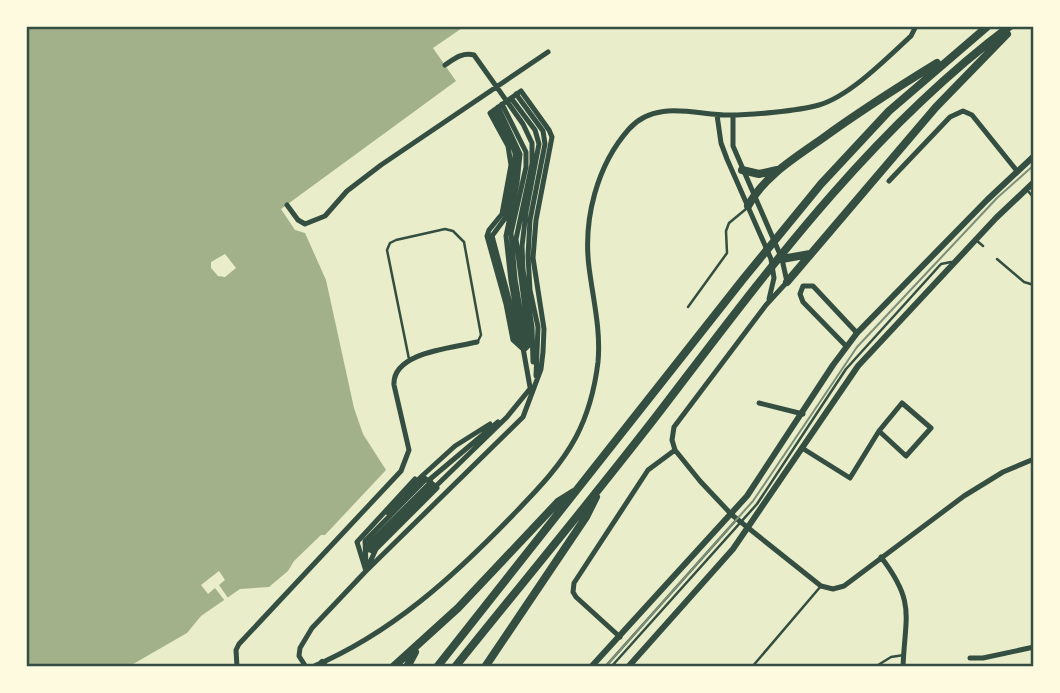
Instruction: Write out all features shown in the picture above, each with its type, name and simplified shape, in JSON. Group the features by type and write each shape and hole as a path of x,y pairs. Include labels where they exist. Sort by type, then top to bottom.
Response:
{"highway":[{"path":"437,667 791,219 870,131 954,53 988,26"},
{"path":"786,277 810,254 936,107 1012,26"},
{"path":"455,667 823,202 896,124 974,54 1012,26"},
{"path":"748,206 777,170 882,96 954,53"},
{"path":"743,170 759,174 777,170"},
{"path":"782,259 810,254"},
{"path":"485,667 586,517 604,482"},
{"path":"393,667 458,608 558,502 578,490"},
{"path":"407,667 418,646"}],"street":[{"path":"312,667 324,665 438,589 494,534 564,457 577,436 595,384 598,360 598,327 588,264 588,233 602,173 630,127 651,113 679,110 733,115 809,107 829,101 854,85 901,45 911,36 916,26"},
{"path":"287,205 298,220 305,224 315,222 325,216 347,191 381,165 548,52"},
{"path":"445,65 459,55 474,55 497,86 526,152 526,167 511,233 515,279 526,344 524,350"},
{"path":"366,571 365,541 428,481 505,418 529,388 524,350 517,338 492,236 506,216 515,165 505,102"},
{"path":"306,667 299,656 305,638 366,571 523,417 541,369 544,330 535,280 534,238 552,137 549,130 505,102"},
{"path":"505,102 535,130 539,145 522,246 536,383"},
{"path":"889,181 950,117 962,111 972,115 1017,171"},
{"path":"717,115 721,142 773,268 772,287 766,305"},
{"path":"733,115 733,146 782,259 786,277 674,427 672,440 675,450 737,519 827,589 839,588 964,496 1003,472 1034,459"},
{"path":"591,667 737,519 846,346 857,333 1034,156"},
{"path":"628,667 749,529 853,371 976,240 1034,183"},
{"path":"768,251 782,259"},
{"path":"846,346 803,302 800,294 803,286 813,286 857,333"},
{"path":"237,667 236,650 239,644 401,471 409,450 393,376 397,369 409,359 477,342"},
{"path":"759,403 803,414"},
{"path":"802,448 850,478 878,431 902,403 931,429 906,456 878,431"},
{"path":"428,481 455,446 505,418"},
{"path":"620,637 576,597 573,588 648,471 675,450"},
{"path":"366,571 376,549 438,488 428,481"},
{"path":"881,557 900,587 908,614 902,667"},
{"path":"970,658 984,658 1034,647"}],"lane":[{"path":"1026,189 1034,198"},
{"path":"688,307 727,253 726,231 729,223 748,206"},
{"path":"409,359 387,250 390,243 396,240 445,229 453,231 461,238 481,335 477,342"},
{"path":"976,240 983,246"},
{"path":"997,259 1024,282 1034,285"},
{"path":"605,667 737,519 757,503 846,369 861,351 941,264 955,262"},
{"path":"611,667 737,519"},
{"path":"752,667 821,586"},
{"path":"875,667 891,657 904,656"}],"shaded area":[{"path":"26,26 465,26 433,48 456,81 281,209 295,230 305,233 326,280 354,408 363,434 386,470 325,535 321,535 294,561 288,571 269,587 240,589 201,616 187,633 128,667 26,667"}],"pier":[{"path":"225,254 236,268 225,277 218,276 211,268 211,262"},
{"path":"219,571 225,580 219,585 228,598 225,601 215,588 208,594 201,585"}],"tram line":[{"path":"605,667 753,501 857,347 997,198 1034,165"}]}
